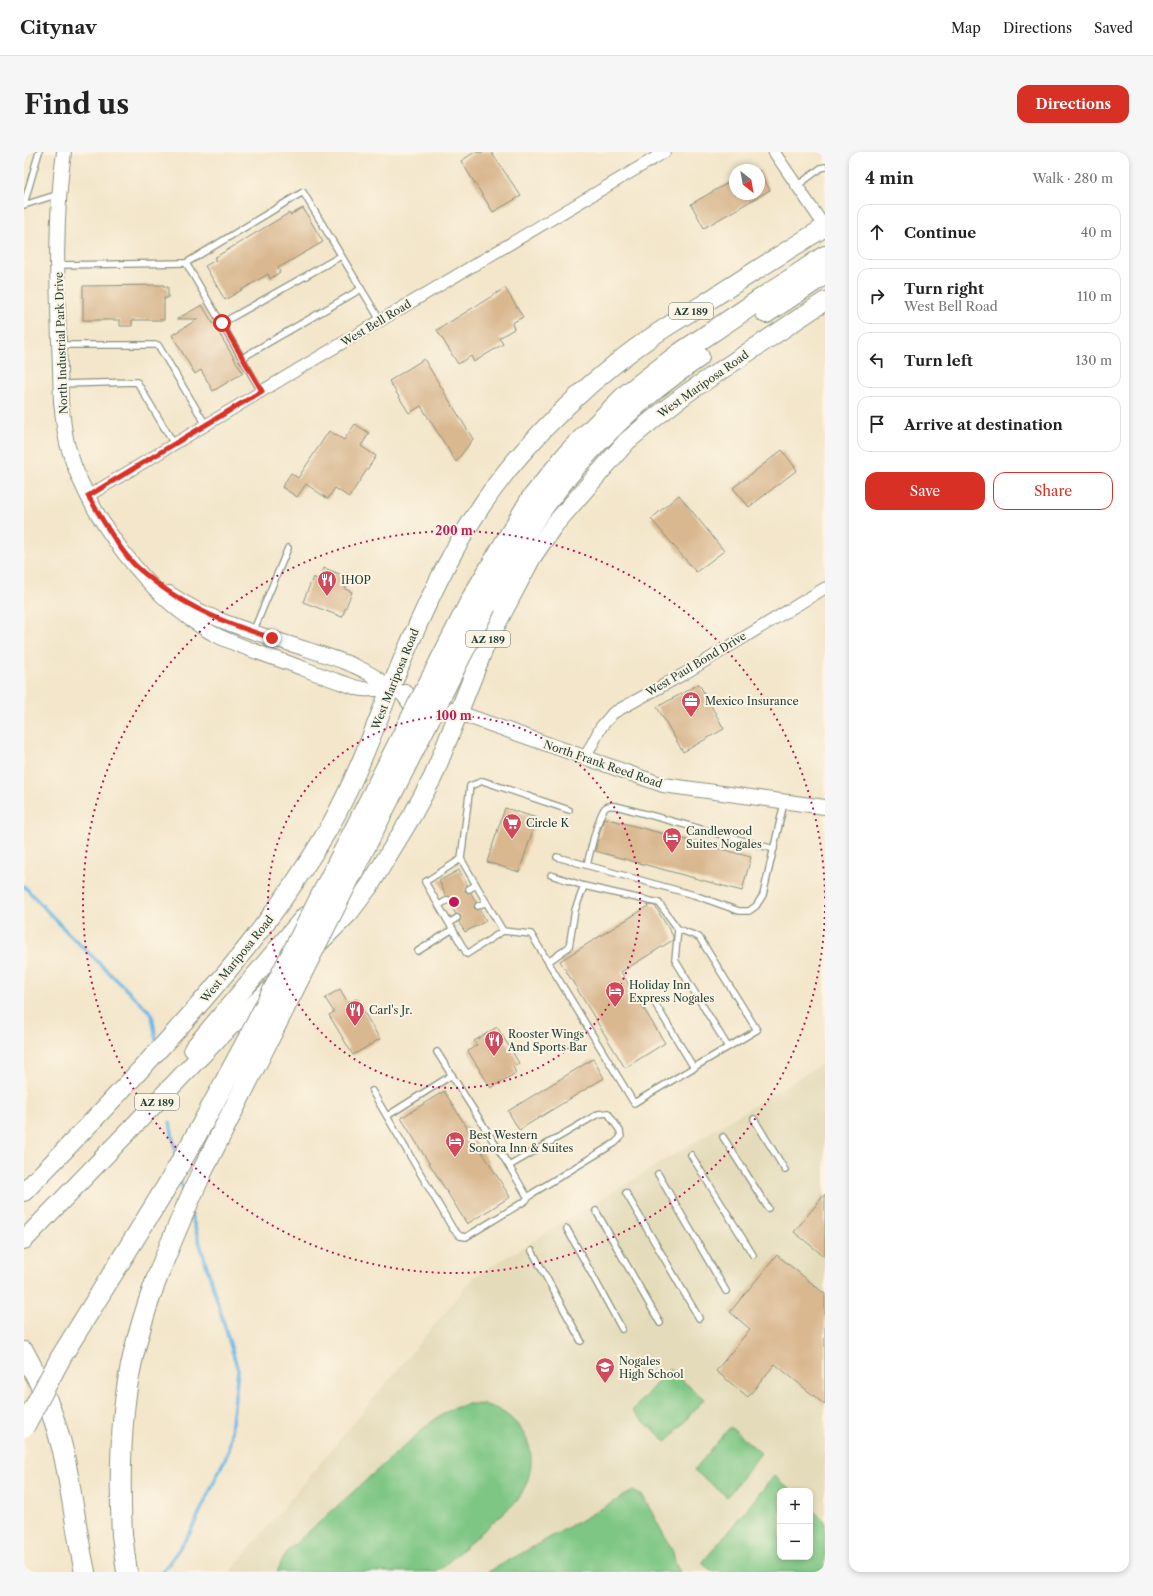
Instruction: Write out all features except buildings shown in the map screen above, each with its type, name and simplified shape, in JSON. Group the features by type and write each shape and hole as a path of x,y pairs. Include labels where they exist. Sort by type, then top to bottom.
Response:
{"highway":[{"name":"West Mariposa Road","path":"24,1192 70,1146 195,1010 247,950 296,882 330,826 398,691 424,608 465,533 491,494 520,456 548,424 583,390 617,362 656,334 825,227"},
{"path":"127,1572 122,1535 121,1454 124,1410 130,1370 144,1315 172,1239 201,1174 479,602 531,499 569,452 626,395 679,354 825,256"},
{"path":"24,1428 61,1357 162,1195 199,1130 479,602 515,553 544,507 584,458 637,405 689,364 825,274"},
{"name":"West Mariposa Road","path":"24,1240 137,1122 216,1031 311,951 349,913 370,885 410,821 433,777 457,713 485,646 532,557 554,525 598,473 627,441 687,393 825,301"},
{"path":"216,1031 298,925 345,860 384,790 414,729 416,719 413,704 398,691"},
{"path":"24,1352 35,1372 51,1410 63,1451 85,1572"}],"street":[{"name":"North Industrial Park Drive","path":"64,152 59,194 58,265 61,402 68,446 74,466 88,496 110,533 133,563 165,600 181,613 213,633 247,648 361,689 398,691"},
{"name":"West Bell Road","path":"88,496 380,320 665,152"},
{"path":"774,152 825,227"},
{"name":"North Industrial Park Drive","path":"133,563 170,594 194,608 253,632 366,670 398,691 457,713"},
{"name":"West Paul Bond Drive","path":"585,758 601,727 613,713 684,674 825,588"},
{"path":"247,648 253,632"},
{"name":"North Frank Reed Road","path":"457,713 663,785 784,803 825,807"}],"lane":[{"path":"24,205 39,152"},
{"path":"797,186 821,168 825,167"},
{"path":"58,265 186,263 303,192 380,320"},
{"path":"24,205 59,194"},
{"path":"222,323 341,256"},
{"path":"186,263 262,391"},
{"path":"242,358 361,290"},
{"path":"60,345 158,345 206,425"},
{"path":"61,384 137,382 174,444"},
{"path":"253,632 288,548"},
{"path":"503,931 461,859 470,786 483,781 569,810"},
{"path":"557,857 694,895 739,911 749,911 756,906 763,895 784,803"},
{"path":"586,865 604,808 609,805 774,849"},
{"path":"461,859 425,882 467,954 503,931 531,934 634,1103 757,1030 699,937 678,929 659,903 584,886 551,875"},
{"path":"469,888 476,885"},
{"path":"548,962 569,948 575,910 584,886"},
{"path":"438,905 448,900"},
{"path":"478,906 486,902"},
{"path":"449,923 457,918"},
{"path":"678,929 675,960 728,1048"},
{"path":"418,951 453,930"},
{"path":"653,1000 694,1068"},
{"path":"437,1052 528,1198"},
{"path":"387,1116 452,1075"},
{"path":"372,1091 453,1229 460,1236 466,1237 478,1231 528,1198 533,1193 615,1143 620,1137 620,1131 608,1113 598,1114 509,1166"},
{"path":"754,1119 785,1170"},
{"path":"723,1136 768,1208"},
{"path":"691,1155 753,1255"},
{"path":"658,1174 726,1291"},
{"path":"626,1193 699,1318"},
{"path":"596,1211 660,1323"},
{"path":"566,1229 622,1329"},
{"path":"532,1251 581,1341"}],"shaded area":[{"name":"Nogales High School","path":"825,1062 825,1572 230,1572 474,1277"}],"green space":[{"path":"669,1369 704,1399 667,1442 632,1411"},
{"path":"467,1404 484,1405 494,1408 503,1412 517,1424 527,1440 530,1449 530,1470 525,1486 517,1501 437,1572 277,1572 286,1552 431,1422 451,1409"},
{"path":"730,1427 761,1453 727,1497 694,1470"},
{"path":"774,1476 788,1488 777,1488 777,1560 813,1560 813,1511 825,1521 825,1572 713,1572 702,1563"},
{"path":"633,1491 643,1496 673,1552 676,1565 680,1572 488,1572"}],"waterway":[{"path":"24,886 66,931 152,1014 156,1040"},
{"path":"170,1122 176,1156"},
{"path":"180,1178 184,1193"},
{"path":"163,1572 190,1533 229,1450 238,1370 191,1214"}],"place":[{"name":"IHOP","path":"327,597"},
{"name":"Mexico Insurance","path":"691,718"},
{"name":"Circle K","path":"512,840"},
{"name":"Candlewood Suites Nogales","path":"672,854"},
{"name":"Holiday Inn Express Nogales","path":"615,1008"},
{"name":"Carl's Jr.","path":"355,1027"},
{"name":"Rooster Wings And Sports Bar","path":"494,1057"},
{"name":"Best Western Sonora Inn & Suites","path":"455,1158"},
{"name":"Nogales High School","path":"605,1384"}],"route":[{"path":"222,323 262,391 88,496 110,533 133,563 170,594 209,616 272,638"}]}
